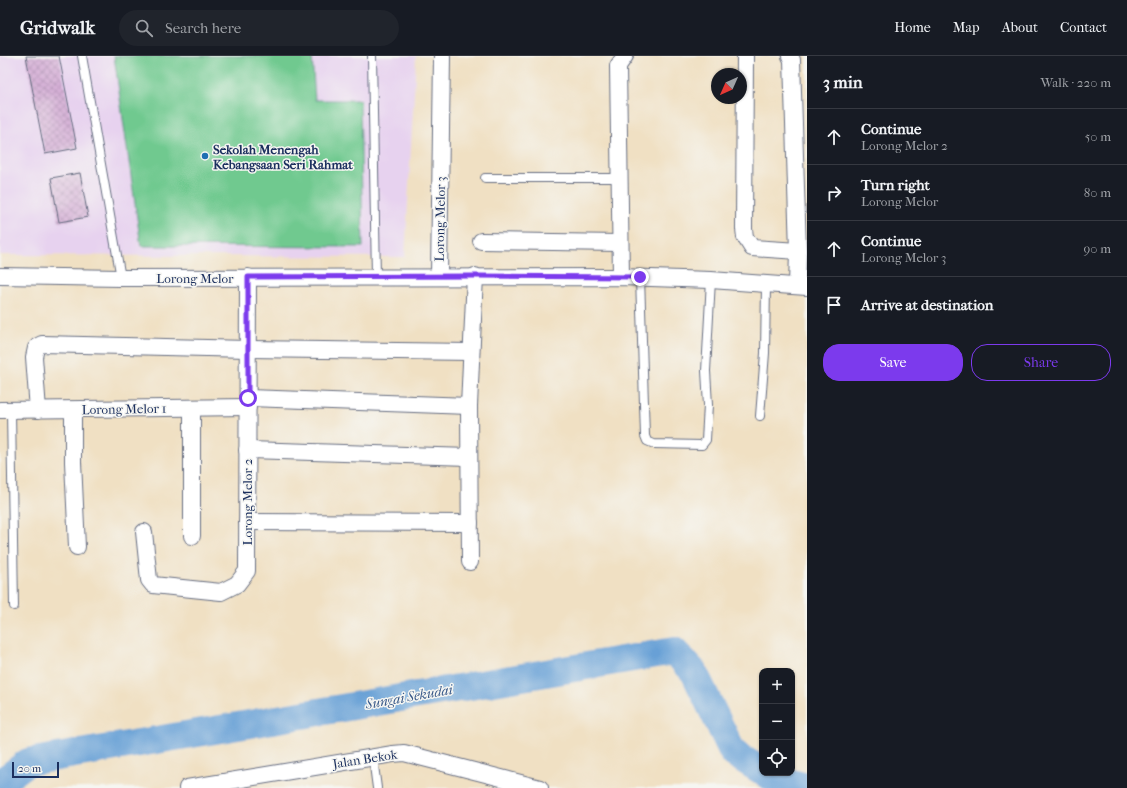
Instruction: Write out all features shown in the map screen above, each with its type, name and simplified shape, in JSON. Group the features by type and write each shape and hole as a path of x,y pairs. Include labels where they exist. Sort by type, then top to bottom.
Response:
{"street":[{"name":"Lorong Melor 3","path":"442,56 439,277 640,277 711,280 802,287"},
{"path":"621,277 618,66 625,56"},
{"path":"745,56 745,237 752,248 798,251"},
{"path":"790,56 792,60 798,251 802,287"},
{"path":"481,241 620,244"},
{"name":"Lorong Melor","path":"0,276 121,278 439,277"},
{"path":"470,562 469,406 475,276"},
{"name":"Lorong Melor 2","path":"144,532 149,580 153,585 221,592 237,584 247,571 248,277"},
{"path":"38,410 34,357 36,348 42,344 472,352"},
{"name":"Lorong Melor 1","path":"5,410 192,408 248,403 469,406"},
{"path":"192,408 192,536"},
{"path":"73,410 73,462 77,547"},
{"path":"247,450 469,457"},
{"path":"247,522 470,523"},
{"name":"Jalan Bekok","path":"187,788 404,753 540,788"}],"lane":[{"path":"82,56 121,278"},
{"path":"372,56 376,277"},
{"path":"486,178 620,178"},
{"path":"640,277 645,436 647,441 654,444 702,445 706,440 708,405 706,371 711,280"},
{"path":"760,416 765,353 766,284"},
{"path":"5,410 14,606"},
{"path":"373,758 377,788"}],"shaded area":[{"name":"Sekolah Menengah Kebangsaan Seri Rahmat","path":"0,56 416,56 405,257 0,255"}],"green space":[{"path":"114,56 312,56 315,100 360,100 363,247 141,246"}],"building":[{"path":"26,56 59,56 77,148 45,154"},
{"path":"80,173 88,217 59,222 51,178"}],"waterway":[{"name":"Sungai Sekudai","path":"0,783 28,762 674,651 694,672 733,753 759,769"},
{"name":"Sungai Sekudai","path":"770,776 807,787"}],"place":[{"name":"Sekolah Menengah Kebangsaan Seri Rahmat","path":"205,156"}],"route":[{"path":"248,398 248,277 640,277"}]}
